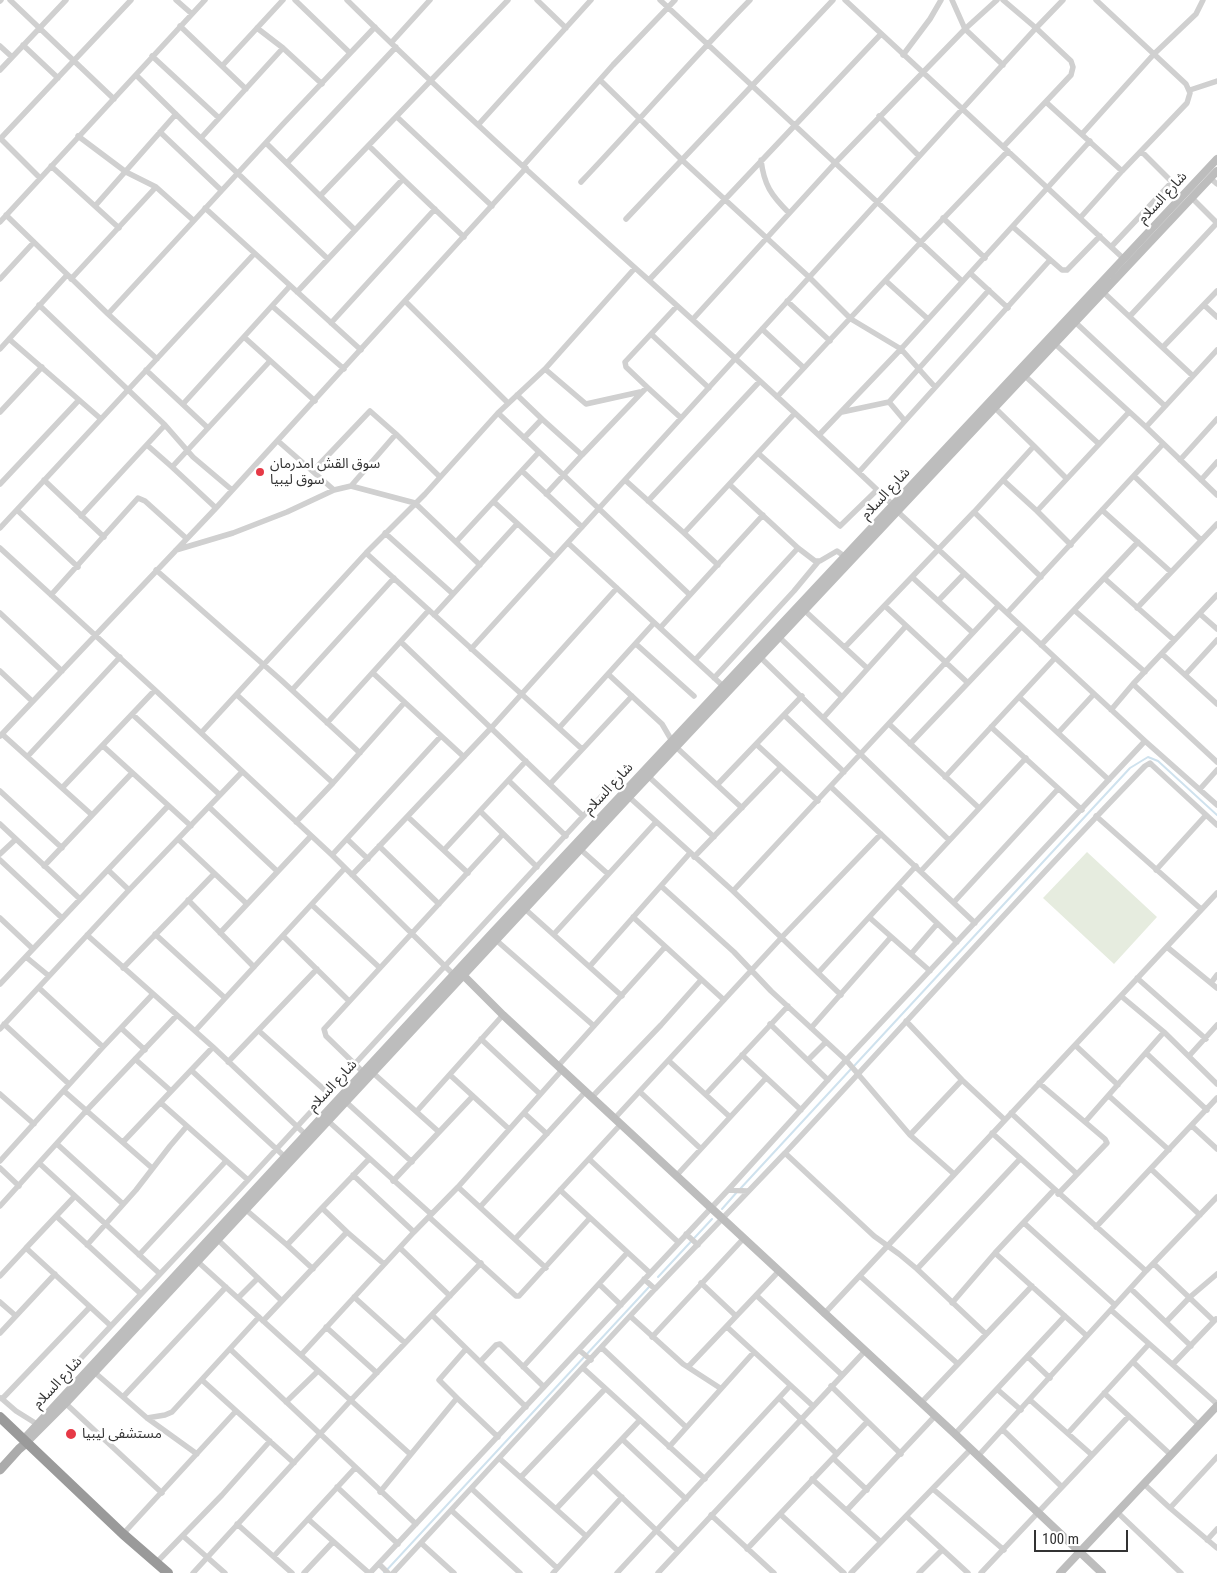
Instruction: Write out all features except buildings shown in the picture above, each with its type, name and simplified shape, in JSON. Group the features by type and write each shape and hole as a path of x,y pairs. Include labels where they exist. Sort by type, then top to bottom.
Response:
{"highway":[{"path":"0,1417 22,1444 168,1573"}],"main road":[{"name":"شارع السلام","path":"22,1444 92,1370 363,1072 458,975 674,744 779,637 1124,258 1217,159"},
{"name":"شارع السلام","path":"116,1343 245,1210 458,975 496,940 629,797 723,686 844,556 895,508 994,408 1102,291 1217,171"},
{"path":"458,975 712,1207 1102,1573"},
{"path":"1060,1573 1217,1405"},
{"path":"0,1470 22,1444"}],"street":[{"path":"10,0 114,99"},
{"path":"0,70 66,0"},
{"path":"40,178 0,138 131,0"},
{"path":"176,0 192,14"},
{"path":"0,222 205,0"},
{"path":"222,66 283,0"},
{"path":"295,0 350,53"},
{"path":"347,0 478,125 736,358 859,472 998,606 1217,805"},
{"path":"391,43 430,0"},
{"path":"320,196 508,0"},
{"path":"537,0 566,28"},
{"path":"478,125 591,0"},
{"path":"660,0 962,281"},
{"path":"92,815 28,756 1,735 278,441 492,206 600,80 675,0"},
{"path":"581,182 640,120 707,44 750,0"},
{"path":"626,219 751,85 834,0"},
{"path":"845,0 1124,258"},
{"path":"850,6 855,0"},
{"path":"903,55 930,19 941,0"},
{"path":"952,0 965,29 1002,64"},
{"path":"693,319 836,162 965,29 997,0"},
{"path":"777,397 851,319 1071,75 1073,67 1071,62 1036,28 1003,0"},
{"path":"471,649 1002,64 1063,0"},
{"path":"1080,218 1190,97 1190,90 1096,0"},
{"path":"1082,134 1154,54 1196,14 1203,0"},
{"path":"180,26 246,89"},
{"path":"108,314 193,220 374,27"},
{"path":"257,28 283,48 322,84"},
{"path":"649,280 881,34"},
{"path":"23,45 58,78"},
{"path":"0,46 12,57"},
{"path":"287,163 396,47"},
{"path":"201,138 283,48"},
{"path":"152,56 219,118"},
{"path":"136,75 328,259"},
{"path":"600,80 851,319 901,349 935,387"},
{"path":"1190,90 1217,81"},
{"path":"1047,102 1122,171"},
{"path":"95,206 176,114"},
{"path":"880,116 920,156"},
{"path":"397,117 492,206"},
{"path":"160,132 221,190"},
{"path":"78,136 126,172 156,188 193,220"},
{"path":"819,435 901,349 1090,141"},
{"path":"266,143 355,230"},
{"path":"369,146 464,237"},
{"path":"1111,247 1172,182 1141,151"},
{"path":"761,160 767,186 778,202 789,213"},
{"path":"51,166 119,228"},
{"path":"1210,178 1217,184"},
{"path":"297,292 403,180"},
{"path":"0,349 39,305 119,228 156,188"},
{"path":"1130,316 1217,223 1192,198"},
{"path":"205,208 361,350"},
{"path":"331,324 435,209"},
{"path":"6,215 157,359"},
{"path":"943,218 984,258"},
{"path":"1013,227 1062,270 1067,270 1100,236"},
{"path":"0,279 34,242"},
{"path":"0,528 254,254"},
{"path":"859,472 1050,260"},
{"path":"201,733 238,695 366,553 415,504 508,403 545,369 635,268"},
{"path":"970,273 1008,308"},
{"path":"886,280 928,319"},
{"path":"183,404 290,286"},
{"path":"842,412 888,402 989,290"},
{"path":"1102,291 1193,376"},
{"path":"1163,347 1217,291"},
{"path":"405,301 508,403"},
{"path":"787,301 830,341"},
{"path":"39,305 165,425 188,451 232,490"},
{"path":"1204,305 1217,317"},
{"path":"272,306 344,369"},
{"path":"677,306 624,365 681,418"},
{"path":"1074,322 1165,406"},
{"path":"762,329 804,368"},
{"path":"650,334 709,388"},
{"path":"244,337 314,401"},
{"path":"9,340 101,419"},
{"path":"1054,343 1217,495"},
{"path":"1146,427 1217,350"},
{"path":"172,467 270,361"},
{"path":"0,412 42,367"},
{"path":"545,369 586,404 641,392"},
{"path":"146,370 208,428"},
{"path":"1025,376 1098,444"},
{"path":"648,501 760,381"},
{"path":"546,494 646,387"},
{"path":"517,395 582,455"},
{"path":"0,484 79,400"},
{"path":"888,402 905,421"},
{"path":"994,408 1066,478"},
{"path":"313,471 371,412 440,477"},
{"path":"1038,511 1066,478 1129,412"},
{"path":"498,414 690,595"},
{"path":"684,534 795,414"},
{"path":"524,438 542,419"},
{"path":"1180,460 1217,419"},
{"path":"81,516 165,425"},
{"path":"351,486 396,434"},
{"path":"278,441 334,490"},
{"path":"1007,613 1162,444"},
{"path":"147,445 216,508"},
{"path":"846,647 1034,446"},
{"path":"456,542 539,452"},
{"path":"759,454 840,526 877,490"},
{"path":"1201,480 1217,462"},
{"path":"522,471 582,527"},
{"path":"1134,476 1201,540"},
{"path":"44,480 104,537"},
{"path":"625,480 718,565"},
{"path":"1003,480 1038,511 1070,545"},
{"path":"730,485 798,548 818,562"},
{"path":"174,550 217,539 257,525 334,490 351,486 415,504 480,565"},
{"path":"51,595 140,498 186,538"},
{"path":"494,502 554,557"},
{"path":"17,510 78,567"},
{"path":"1102,510 1171,572"},
{"path":"974,512 1041,577"},
{"path":"660,628 763,516"},
{"path":"327,723 401,642 452,594 518,524"},
{"path":"1137,608 1217,524"},
{"path":"385,534 452,594"},
{"path":"1041,645 1138,542"},
{"path":"568,543 723,686"},
{"path":"0,548 120,657 311,836 444,965 458,975"},
{"path":"695,660 798,548"},
{"path":"714,678 818,562 837,551 844,556"},
{"path":"366,553 582,749"},
{"path":"156,570 360,753"},
{"path":"938,601 964,574"},
{"path":"912,577 972,632"},
{"path":"292,690 394,578"},
{"path":"1104,578 1174,640"},
{"path":"352,875 492,727 617,588"},
{"path":"1111,710 1217,595"},
{"path":"885,606 968,683"},
{"path":"734,890 998,606"},
{"path":"804,610 867,668"},
{"path":"1074,610 1144,672"},
{"path":"0,613 62,671"},
{"path":"1200,614 1217,629"},
{"path":"559,728 654,623"},
{"path":"824,717 906,626"},
{"path":"910,744 1021,627"},
{"path":"779,637 842,697"},
{"path":"1185,675 1217,640"},
{"path":"401,642 583,816"},
{"path":"636,644 694,696"},
{"path":"1162,654 1217,704"},
{"path":"28,756 120,657"},
{"path":"760,657 949,840"},
{"path":"945,777 1055,658"},
{"path":"373,673 464,757"},
{"path":"608,674 662,724 674,744 742,808"},
{"path":"1,675 32,701"},
{"path":"1133,684 1217,762"},
{"path":"62,788 155,690"},
{"path":"1058,733 1094,694"},
{"path":"238,695 333,783"},
{"path":"550,784 632,696"},
{"path":"717,785 802,696"},
{"path":"1019,697 1109,780"},
{"path":"296,822 404,703"},
{"path":"132,714 220,795"},
{"path":"784,715 844,772"},
{"path":"889,724 978,808"},
{"path":"992,727 1082,810"},
{"path":"332,856 441,736"},
{"path":"308,1519 370,1573 526,1408 846,1060 1145,741"},
{"path":"756,744 818,801"},
{"path":"103,746 191,826"},
{"path":"818,973 898,886 949,840 1026,758"},
{"path":"444,850 526,762"},
{"path":"393,1573 655,1289 785,1153 1096,816 1145,766 1150,763 1217,825"},
{"path":"590,966 661,886 692,855 714,837 781,767"},
{"path":"1200,789 1217,770"},
{"path":"44,866 132,772"},
{"path":"69,1084 2,1026 242,772"},
{"path":"70,1370 328,1094 444,965 622,774"},
{"path":"648,776 714,837"},
{"path":"509,781 566,836"},
{"path":"831,787 919,868 975,923"},
{"path":"954,902 1058,788"},
{"path":"0,791 62,848"},
{"path":"629,797 692,855 734,890 841,995"},
{"path":"0,984 168,806"},
{"path":"208,807 277,871"},
{"path":"480,812 537,867"},
{"path":"1156,870 1206,815"},
{"path":"408,816 468,873"},
{"path":"1096,816 1201,910"},
{"path":"554,934 656,822"},
{"path":"0,824 80,899"},
{"path":"363,1072 324,1033 324,1029 503,834"},
{"path":"516,1239 589,1159 640,1092 782,936 881,834"},
{"path":"220,933 311,836"},
{"path":"0,854 16,839"},
{"path":"178,839 247,904"},
{"path":"347,839 368,859"},
{"path":"379,846 439,904"},
{"path":"580,849 608,874"},
{"path":"0,860 62,918"},
{"path":"195,1031 345,868"},
{"path":"108,870 129,890"},
{"path":"123,968 214,874"},
{"path":"661,886 734,952 846,1060 910,1135 954,1174"},
{"path":"898,886 957,942"},
{"path":"824,1314 1217,893"},
{"path":"188,900 254,967"},
{"path":"312,905 380,968"},
{"path":"525,909 622,996"},
{"path":"633,917 724,1000"},
{"path":"0,918 33,949"},
{"path":"870,918 930,971"},
{"path":"911,954 937,924"},
{"path":"155,934 225,998"},
{"path":"87,935 213,1046 305,1134"},
{"path":"283,936 349,1001"},
{"path":"811,1028 891,937"},
{"path":"496,940 594,1026"},
{"path":"1167,947 1217,988"},
{"path":"301,1355 458,1187 524,1113 594,1026 666,948"},
{"path":"26,957 48,976"},
{"path":"228,1062 317,969"},
{"path":"1211,982 1217,976"},
{"path":"1137,978 1206,1038"},
{"path":"480,1207 547,1134 661,1025 701,980"},
{"path":"39,988 103,1047"},
{"path":"0,1161 153,994"},
{"path":"1121,996 1164,1032 1217,1084"},
{"path":"706,1094 788,1006"},
{"path":"0,1206 86,1111 178,1015"},
{"path":"417,1112 503,1015"},
{"path":"906,1021 962,1080 1005,1120"},
{"path":"770,1024 828,1080"},
{"path":"1189,1056 1217,1025"},
{"path":"121,1028 145,1050"},
{"path":"259,1030 328,1094"},
{"path":"1084,1122 1164,1032"},
{"path":"480,1039 540,1094"},
{"path":"808,1060 826,1042"},
{"path":"123,1142 213,1046"},
{"path":"1075,1046 1118,1085"},
{"path":"1146,1053 1207,1110"},
{"path":"742,1055 801,1110"},
{"path":"136,1059 171,1091"},
{"path":"670,1061 730,1117"},
{"path":"192,1070 285,1157"},
{"path":"372,1072 439,1132"},
{"path":"450,1074 509,1129"},
{"path":"676,1174 766,1078"},
{"path":"910,1135 962,1080"},
{"path":"952,1303 1024,1223 1077,1174 1107,1143 1105,1139 1039,1083"},
{"path":"64,1091 152,1168"},
{"path":"640,1092 700,1148"},
{"path":"0,1094 34,1124"},
{"path":"394,1181 473,1096"},
{"path":"1109,1096 1169,1150"},
{"path":"1096,1227 1217,1098"},
{"path":"345,1101 412,1162"},
{"path":"160,1103 248,1180"},
{"path":"1012,1112 1077,1174"},
{"path":"524,1113 547,1134"},
{"path":"327,1120 518,1296 546,1268 589,1219"},
{"path":"87,1245 188,1126"},
{"path":"1192,1126 1217,1149"},
{"path":"992,1134 1146,1272"},
{"path":"57,1144 123,1204"},
{"path":"785,1153 887,1246 917,1269 986,1334"},
{"path":"287,1245 369,1159"},
{"path":"589,1159 678,1242"},
{"path":"917,1269 1020,1159"},
{"path":"138,1255 226,1161"},
{"path":"39,1164 159,1273"},
{"path":"0,1168 19,1186"},
{"path":"1151,1169 1200,1215"},
{"path":"354,1176 414,1232"},
{"path":"458,1187 546,1268"},
{"path":"560,1190 589,1219 650,1273"},
{"path":"728,1190 747,1192"},
{"path":"0,1276 75,1196"},
{"path":"978,1456 1113,1307 1217,1197"},
{"path":"322,1208 384,1264"},
{"path":"245,1210 313,1269"},
{"path":"56,1216 141,1294"},
{"path":"1024,1223 1113,1307 1149,1344 1217,1405"},
{"path":"147,1418 172,1412 230,1349 282,1301 347,1232"},
{"path":"686,1234 698,1245"},
{"path":"652,1337 744,1238"},
{"path":"217,1239 282,1301"},
{"path":"26,1248 111,1326"},
{"path":"400,1248 450,1296"},
{"path":"523,1366 628,1253"},
{"path":"995,1253 1087,1336"},
{"path":"197,1261 318,1371 352,1399 410,1454"},
{"path":"194,1573 352,1399 481,1263"},
{"path":"1154,1264 1216,1320 1173,1364"},
{"path":"688,1367 779,1270"},
{"path":"0,1333 55,1274"},
{"path":"1166,1322 1190,1297 1217,1274"},
{"path":"860,1276 958,1364"},
{"path":"238,1298 258,1278"},
{"path":"644,1279 655,1289"},
{"path":"701,1283 736,1316"},
{"path":"599,1284 621,1305"},
{"path":"921,1403 1032,1286"},
{"path":"124,1397 226,1287"},
{"path":"1131,1289 1191,1346"},
{"path":"756,1295 842,1374"},
{"path":"354,1297 405,1344"},
{"path":"0,1302 16,1316"},
{"path":"39,1426 16,1411 1,1398 90,1307"},
{"path":"432,1315 526,1408"},
{"path":"630,1316 688,1367 720,1388"},
{"path":"955,1434 1065,1316"},
{"path":"727,1327 813,1406"},
{"path":"326,1328 377,1373"},
{"path":"105,1332 116,1343"},
{"path":"480,1362 499,1344 544,1387"},
{"path":"1068,1433 1149,1344"},
{"path":"466,1348 439,1380 498,1437"},
{"path":"602,1348 686,1427"},
{"path":"230,1349 416,1524"},
{"path":"579,1350 591,1360"},
{"path":"658,1573 865,1351"},
{"path":"669,1447 754,1352"},
{"path":"1028,1357 1050,1378"},
{"path":"1133,1362 1199,1424"},
{"path":"583,1368 705,1479"},
{"path":"92,1370 147,1418 197,1454"},
{"path":"286,1402 318,1371"},
{"path":"202,1380 294,1463"},
{"path":"617,1573 790,1386"},
{"path":"831,1386 901,1454"},
{"path":"521,1477 605,1389"},
{"path":"998,1390 1021,1410"},
{"path":"1104,1393 1171,1455"},
{"path":"380,1492 457,1398"},
{"path":"779,1398 867,1490"},
{"path":"1030,1400 1092,1455"},
{"path":"63,1401 162,1493"},
{"path":"123,1534 236,1410"},
{"path":"847,1510 935,1416"},
{"path":"981,1573 1129,1416"},
{"path":"556,1509 640,1420"},
{"path":"747,1549 867,1422"},
{"path":"1002,1430 1062,1486"},
{"path":"622,1439 686,1499"},
{"path":"156,1563 270,1441"},
{"path":"851,1573 971,1449"},
{"path":"1170,1508 1217,1457"},
{"path":"500,1459 586,1536"},
{"path":"274,1556 355,1468"},
{"path":"593,1470 678,1551"},
{"path":"812,1480 881,1542"},
{"path":"1144,1484 1217,1548"},
{"path":"337,1487 398,1544"},
{"path":"472,1489 555,1571 622,1496"},
{"path":"933,1489 1004,1550"},
{"path":"452,1511 520,1573"},
{"path":"1117,1512 1181,1573"},
{"path":"780,1514 844,1573"},
{"path":"711,1515 774,1573"},
{"path":"906,1516 968,1573"},
{"path":"237,1524 292,1573"},
{"path":"1207,1540 1217,1529"},
{"path":"183,1536 225,1573"},
{"path":"304,1573 333,1542"},
{"path":"421,1544 454,1573"},
{"path":"919,1573 942,1550"},
{"path":"379,1564 388,1573"}],"shaded area":[{"path":"1087,852 1157,917 1114,964 1043,898"}],"waterway":[{"path":"854,1066 1130,768 1148,757 1158,761 1217,815"},
{"path":"740,1189 851,1069"},
{"path":"722,1209 737,1192"},
{"path":"658,1277 712,1219"},
{"path":"384,1573 649,1287"}],"place":[{"name":"سوق القش امدرمان سوق ليبيا","path":"260,472"},
{"name":"مستشفى ليبيا","path":"71,1434"}]}
